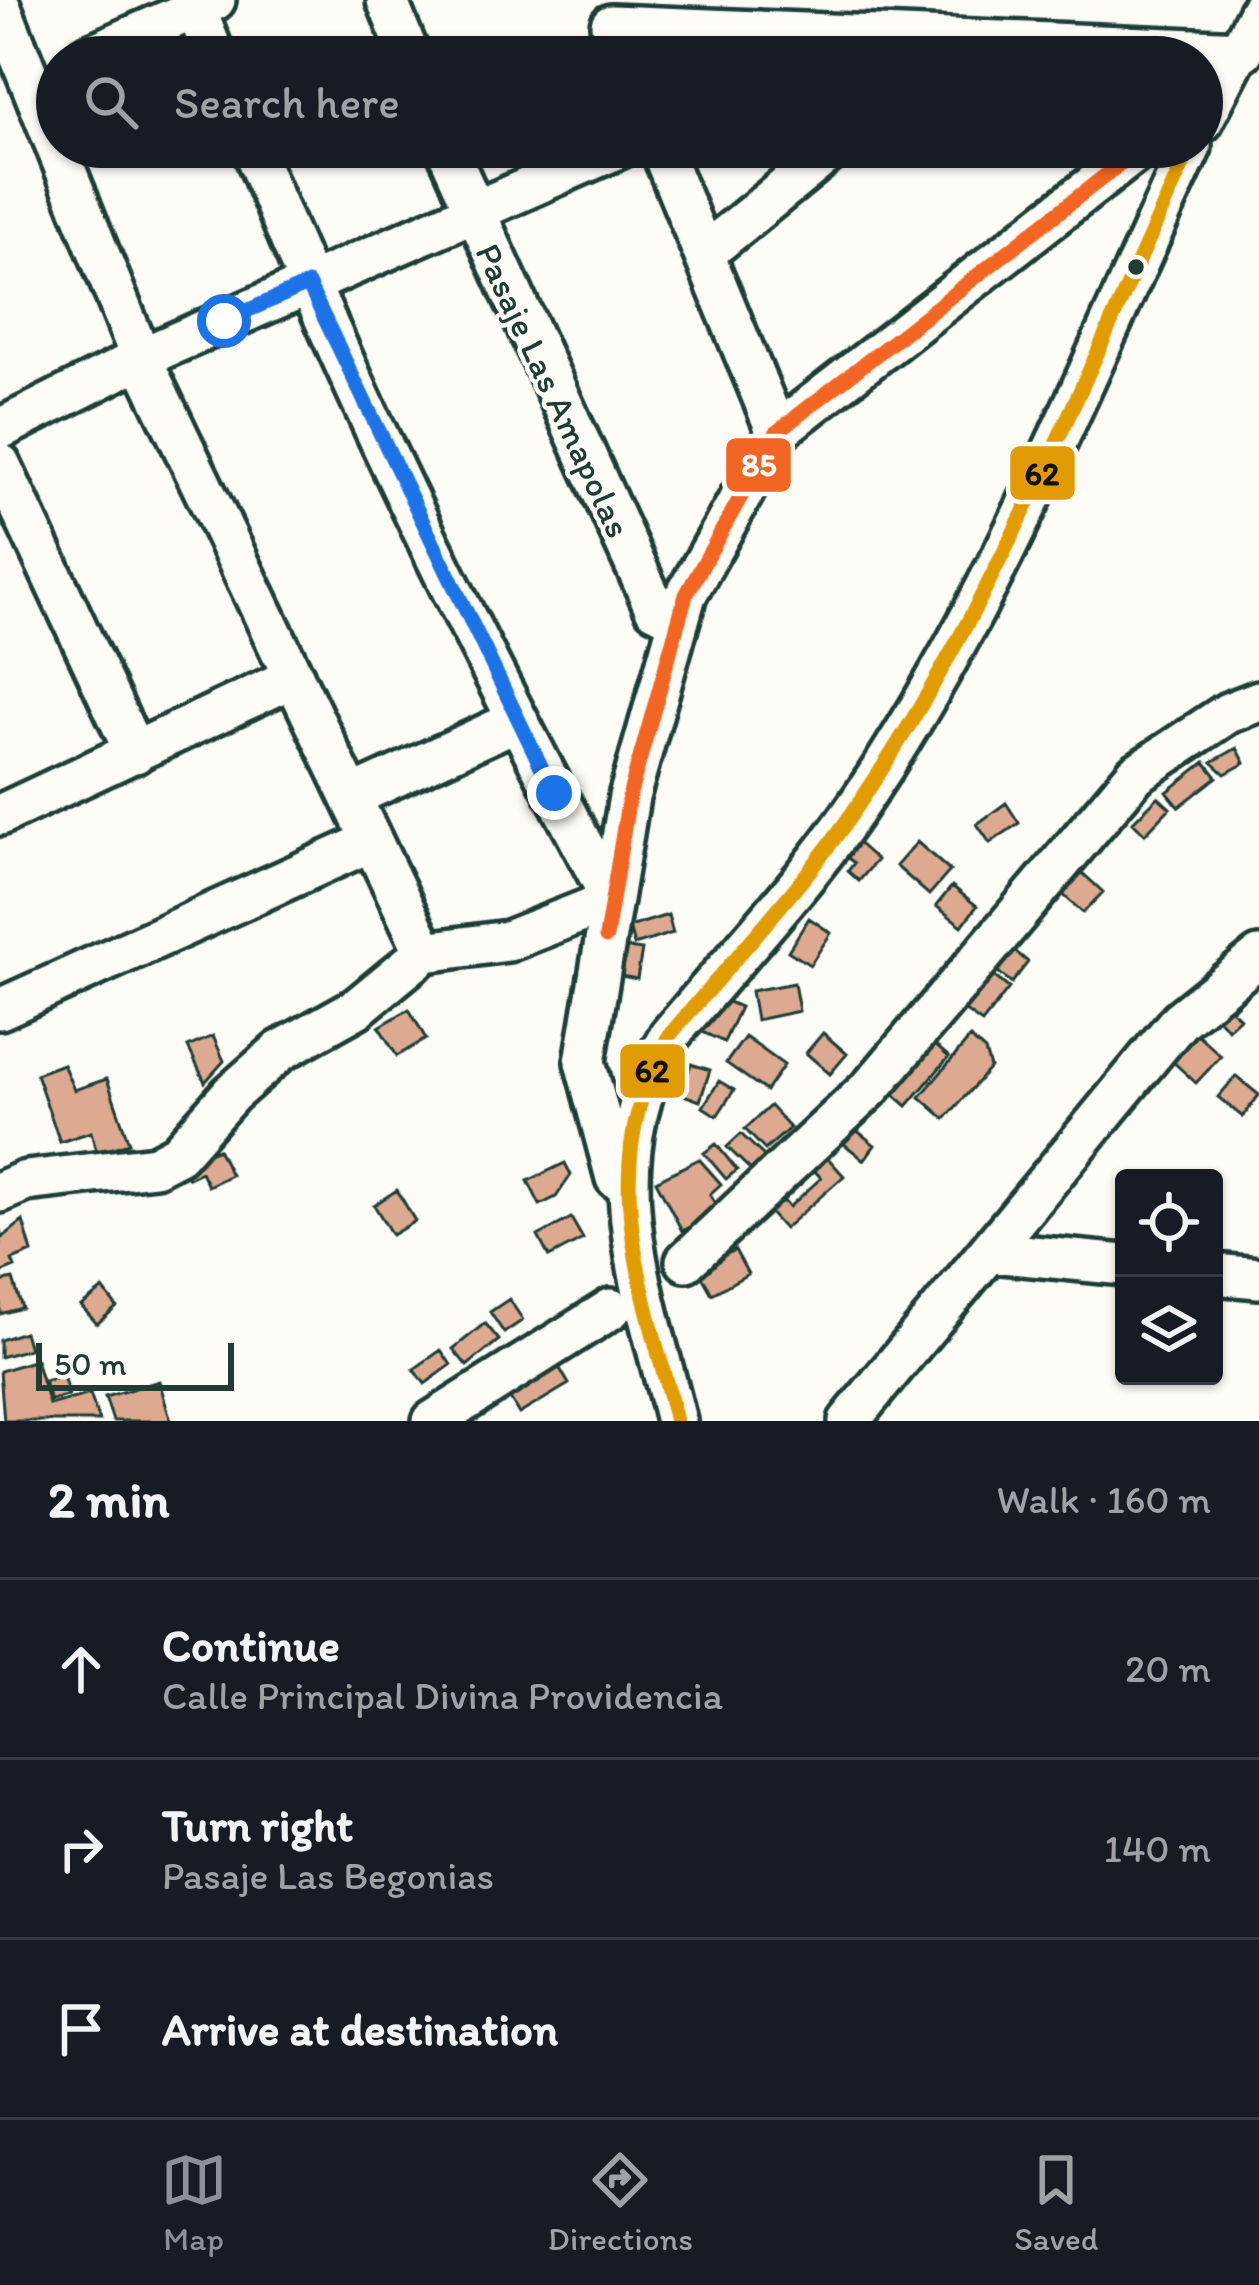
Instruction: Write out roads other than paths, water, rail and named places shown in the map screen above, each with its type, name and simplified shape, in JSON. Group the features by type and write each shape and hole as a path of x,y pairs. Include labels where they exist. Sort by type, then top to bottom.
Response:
{"street":[{"path":"387,0 402,36"},
{"path":"130,36 201,3 210,36"},
{"path":"0,6 36,96"},
{"path":"1223,80 1243,51 1259,12"},
{"path":"612,28 736,36"},
{"path":"1223,51 1243,51"},
{"path":"65,168 141,358 425,952"},
{"path":"261,168 308,284 516,722 612,900"},
{"name":"Pasaje Las Amapolas","path":"454,168 655,608 679,620"},
{"path":"0,429 141,358 573,168"},
{"path":"669,168 777,431"},
{"path":"705,253 809,168"},
{"path":"676,1421 585,1061 629,797 686,596 777,431 1115,168"},
{"path":"631,1232 629,1136 651,1067 670,1036 839,832 908,728 997,561 1180,168"},
{"path":"0,464 135,753"},
{"path":"0,815 294,677"},
{"path":"686,1262 871,1087 1136,774 1228,713 1259,701"},
{"path":"351,796 516,722"},
{"path":"0,1009 372,841"},
{"path":"0,1192 26,1181 155,1166 178,1154 231,1094 280,1051 357,1008 425,952 508,940 612,900"},
{"path":"849,1421 1180,1020 1259,956"},
{"path":"992,1252 1115,1264"},
{"path":"1223,1275 1259,1278"},
{"path":"433,1421 611,1309"}]}
